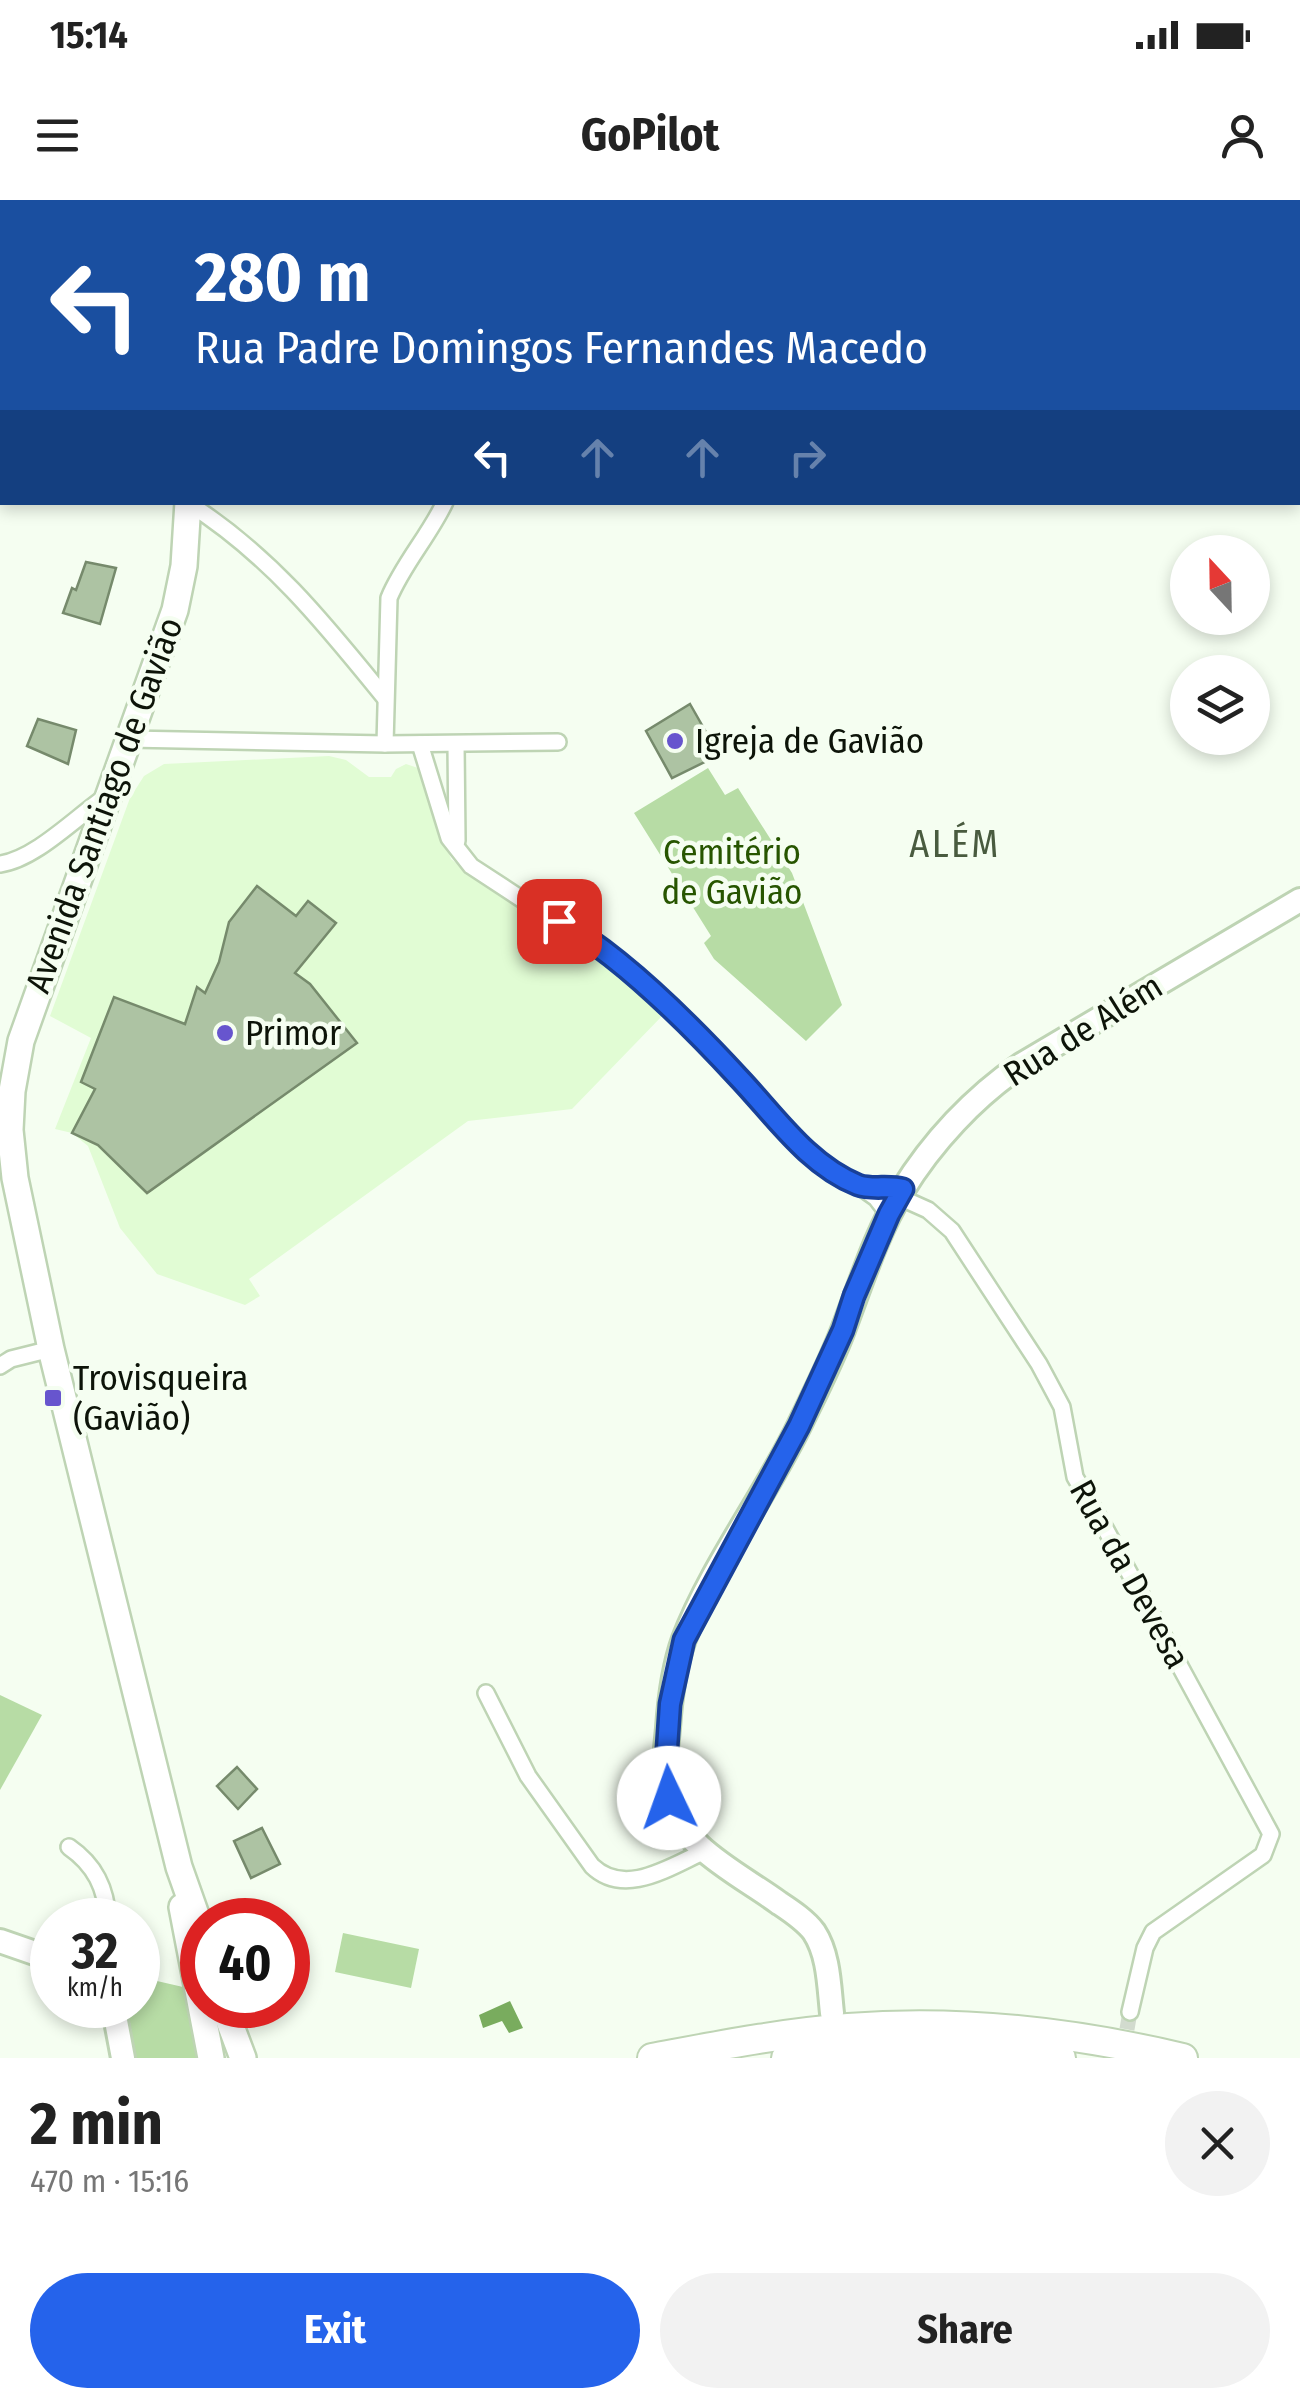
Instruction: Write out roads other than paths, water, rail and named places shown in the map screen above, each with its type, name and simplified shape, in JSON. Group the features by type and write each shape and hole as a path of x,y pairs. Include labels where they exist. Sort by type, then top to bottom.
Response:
{"highway":[{"path":"652,2058 809,2032 904,2025 1025,2030 1112,2042 1183,2058"},
{"path":"786,2058 921,2047 1062,2058"}],"main road":[{"name":"Avenida Santiago de Gavião","path":"188,505 184,566 175,610 26,1026 12,1092 12,1154 51,1350 178,1867 189,1898"},
{"name":"Avenida Santiago de Gavião","path":"178,1867 185,1931 211,2058"},
{"path":"232,2028 243,2058"}],"street":[{"path":"191,505 222,524 286,580 385,698"},
{"path":"385,744 389,598 444,505"},
{"path":"129,739 385,744 558,742"},
{"path":"420,744 443,824 460,855 471,866 587,936 714,1050 818,1163 862,1188 888,1185 897,1200"},
{"path":"456,744 454,823 460,855"},
{"path":"0,864 30,853 108,796"},
{"name":"Rua de Além","path":"832,2012 826,1964 814,1933 793,1912 705,1850 679,1825 669,1798 665,1778 670,1704 677,1662 690,1625 799,1426 897,1200 966,1111 1002,1078 1049,1047 1300,900"},
{"name":"Rua da Devesa","path":"862,1188 928,1210 952,1231 990,1286 1057,1393 1080,1489 1271,1834 1263,1855 1154,1932 1145,1948 1130,2012"},
{"path":"0,1366 11,1359 51,1350"},
{"path":"486,1693 528,1776 592,1866 605,1877 636,1880 705,1850"},
{"path":"69,1846 88,1860 106,1898"},
{"path":"0,1941 30,1951"},
{"path":"119,2028 123,2058"}],"tunnel":[{"path":"1123,2052 1130,2012"}],"place":[{"name":"Igreja de Gavião","path":"675,741"},
{"name":"Primor","path":"225,1033"},
{"name":"Trovisqueira (Gavião)","path":"53,1398"}],"district":[{"name":"ALÉM","path":"955,844"}],"park label":[{"name":"Cemitério de Gavião","path":"732,872"}]}
